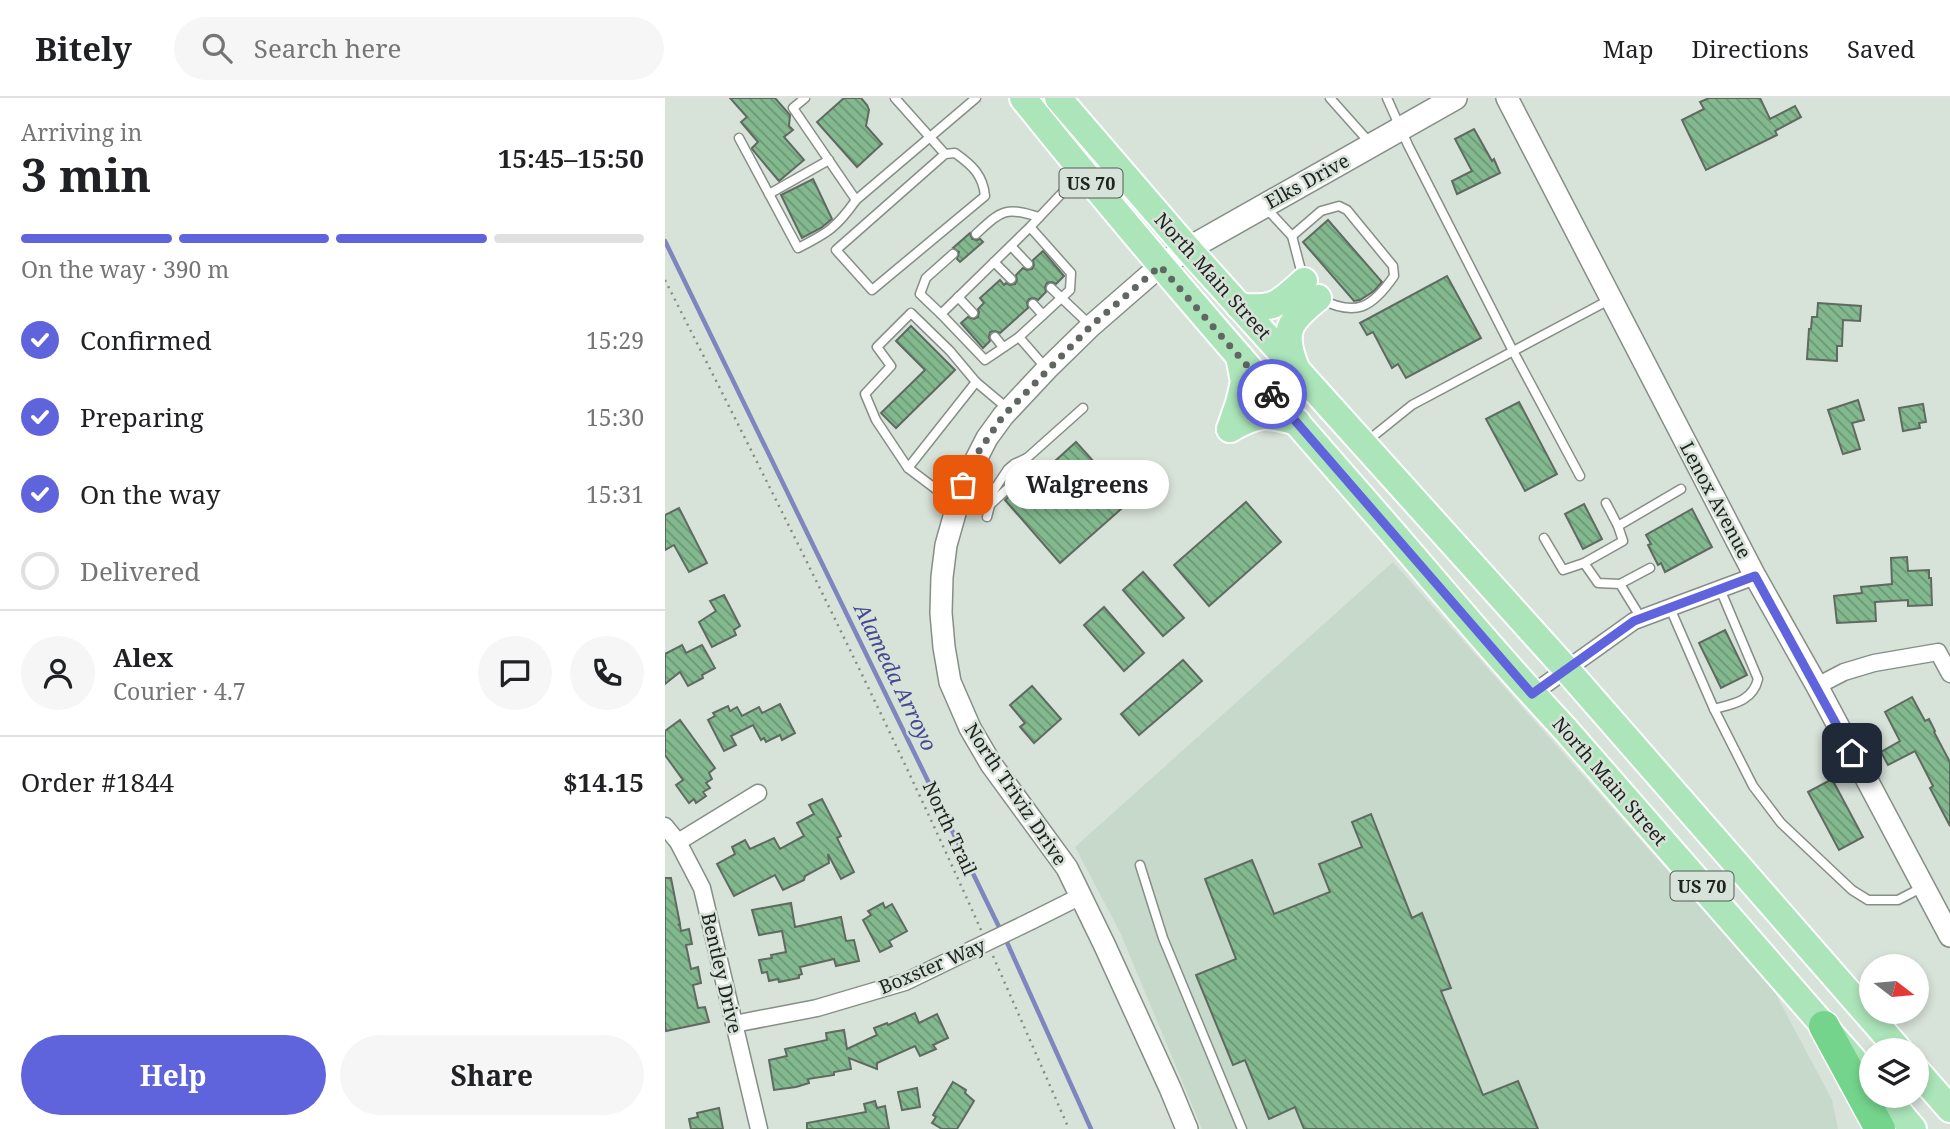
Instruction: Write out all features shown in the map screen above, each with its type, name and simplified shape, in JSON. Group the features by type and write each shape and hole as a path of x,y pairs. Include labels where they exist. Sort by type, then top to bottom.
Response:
{"highway":[{"path":"1824,1026 1880,1129"}],"main road":[{"name":"North Main Street","path":"1023,98 1160,266 1859,1066"},
{"name":"North Main Street","path":"1058,98 1188,249 1567,670 1889,1038"},
{"name":"Elks Drive","path":"1160,266 1455,98"},
{"path":"1239,306 1268,307 1286,297 1311,289"},
{"path":"1296,369 1289,351 1288,339 1291,324 1311,289"},
{"path":"1239,356 1244,383 1230,429 1250,418 1271,415 1297,422"},
{"path":"1929,1085 1950,1109"},
{"path":"1895,1108 1913,1129"}],"street":[{"name":"Lenox Avenue","path":"1507,98 1755,576 1950,936"},
{"name":"North Triviz Drive","path":"1160,266 1091,326 1047,369 1009,410 979,451 963,485 946,545 941,613 950,682 970,729 991,764 1067,868 1165,1076 1187,1129"},
{"path":"1532,694 1634,621 1755,576"},
{"path":"1817,687 1844,672 1874,663 1938,652 1950,674"},
{"path":"678,842 758,793"},
{"name":"Bentley Drive","path":"665,826 678,842 702,888 758,1129"},
{"name":"Boxster Way","path":"734,1024 817,1008 905,982 1081,896"}],"lane":[{"path":"805,98 793,108 856,200"},
{"path":"895,98 945,155"},
{"path":"739,138 798,248 828,232 843,219 856,200 976,98"},
{"path":"1330,98 1371,145"},
{"path":"1391,99 1400,129 1580,476"},
{"path":"955,153 970,164 984,183 985,196 872,290 836,250 945,155 955,153"},
{"path":"769,194 829,160"},
{"path":"941,314 1030,228 1082,172"},
{"path":"1264,206 1292,236 1311,289 1334,306 1358,309 1368,304 1394,276 1393,266 1347,211 1339,206 1321,211 1292,236"},
{"path":"976,234 997,214 1017,210 1039,217"},
{"path":"953,254 926,278 921,294 985,360 1019,337 1070,290 1071,273 1030,228"},
{"path":"1011,246 1028,264"},
{"path":"995,262 1011,279"},
{"path":"1052,288 1091,326"},
{"path":"958,298 973,313"},
{"path":"1363,444 1412,405 1611,299"},
{"path":"1033,304 1043,315"},
{"path":"958,505 908,468 876,420 865,394 891,366 877,346 911,313 950,351 976,382 1009,410"},
{"path":"995,337 1003,347"},
{"path":"1019,337 1047,369"},
{"path":"908,468 976,382"},
{"path":"987,517 994,490 1003,476 1083,408"},
{"path":"991,504 1020,476 1027,458"},
{"path":"1618,526 1681,489"},
{"path":"1544,538 1563,570 1584,563 1623,541 1606,503"},
{"path":"1584,563 1598,583 1620,584 1650,568"},
{"path":"1620,584 1641,618"},
{"path":"1714,709 1750,696 1758,679 1720,589"},
{"path":"1670,608 1714,709 1753,786 1781,822 1852,890 1868,900 1898,900 1924,887"},
{"path":"1140,865 1163,938 1242,1129"}],"path":[{"name":"North Trail","path":"665,280 808,561 981,929"},
{"path":"992,954 1069,1129"}],"shaded area":[{"path":"1393,562 1773,989 1832,1100 1838,1129 1202,1129 1120,932 1075,847"}],"building":[{"path":"730,98 775,98 790,115 789,126 793,130 784,137 804,160 779,181 752,149 758,142 741,122 747,117"},
{"path":"844,98 861,98 867,105 869,110 866,126 882,144 857,167 817,122"},
{"path":"1709,98 1760,98 1770,119 1795,106 1801,117 1775,131 1777,135 1706,170 1682,120 1704,109 1700,102"},
{"path":"1474,129 1500,173 1457,194 1452,181 1472,171 1455,139"},
{"path":"813,179 832,219 802,238 781,195"},
{"path":"1328,220 1382,282 1360,300 1354,301 1303,242"},
{"path":"970,233 972,239 980,239 983,242 960,262 957,259 959,252 953,248"},
{"path":"1043,251 1064,276 1056,284 1047,283 1046,292 1038,300 1029,299 1028,308 1000,333 990,332 990,341 983,348 961,323 968,317 978,317 978,309 984,303 980,298 1000,280 1004,285 1015,284 1016,275 1023,268 1032,269 1033,260"},
{"path":"1447,276 1481,338 1406,378 1398,364 1392,368 1373,332 1367,335 1360,323"},
{"path":"1818,303 1861,306 1860,321 1843,320 1842,346 1837,346 1837,361 1807,359 1809,329 1812,317 1817,317"},
{"path":"911,326 955,370 896,428 881,413 925,370 896,341"},
{"path":"1858,400 1864,420 1852,423 1860,449 1843,454 1828,410"},
{"path":"1519,402 1557,474 1525,491 1486,419"},
{"path":"1923,404 1926,422 1919,423 1920,428 1903,431 1899,408"},
{"path":"1076,442 1103,472 1107,469 1127,492 1123,496 1129,502 1060,563 1005,500 1018,488 1021,492"},
{"path":"1246,502 1281,542 1209,606 1174,565"},
{"path":"1584,504 1602,539 1583,549 1565,514"},
{"path":"679,508 707,563 689,572 674,545 665,550 665,515"},
{"path":"1692,509 1712,547 1665,572 1661,563 1658,565 1646,535"},
{"path":"1907,557 1908,571 1929,570 1932,605 1908,606 1908,600 1875,602 1876,621 1837,623 1834,596 1862,593 1861,587 1892,584 1891,558"},
{"path":"1143,572 1184,618 1163,636 1123,590"},
{"path":"724,595 740,626 734,630 736,635 712,647 699,622 716,611 710,601"},
{"path":"1104,607 1144,653 1124,671 1084,625"},
{"path":"1725,630 1747,675 1721,688 1699,643"},
{"path":"682,645 686,653 702,645 715,668 688,686 680,672 665,684 665,654"},
{"path":"1183,660 1202,681 1139,735 1121,714"},
{"path":"1032,686 1061,719 1034,743 1020,727 1025,723 1010,705"},
{"path":"1912,697 1925,721 1929,719 1950,762 1950,826 1915,751 1888,765 1881,752 1900,741 1885,712"},
{"path":"780,704 795,733 782,740 780,735 766,742 764,738 761,740 753,725 731,736 736,745 724,751 708,720 715,716 713,713 728,706 730,711 737,707 742,716 759,707 762,713"},
{"path":"680,720 715,768 709,773 712,779 706,783 710,788 703,792 706,796 696,803 694,799 689,803 676,785 683,780 665,755 665,731"},
{"path":"1832,779 1863,837 1839,850 1808,792"},
{"path":"822,799 841,836 837,838 854,872 841,879 828,854 829,863 783,890 775,875 734,896 717,864 735,854 732,847 745,840 750,849 774,838 780,849 804,836 797,823 814,814 809,805"},
{"path":"1371,814 1412,918 1422,913 1451,988 1441,991 1483,1095 1518,1081 1538,1129 1304,1129 1295,1107 1269,1119 1245,1060 1233,1065 1196,975 1236,959 1205,879 1252,860 1274,914 1330,892 1319,864 1362,847 1352,822"},
{"path":"665,878 671,878 680,924 678,925 681,931 689,929 692,944 686,945 691,969 698,967 701,983 693,985 698,1008 705,1007 709,1022 666,1031 665,1025"},
{"path":"791,903 795,927 841,917 846,941 854,940 859,961 836,966 834,959 800,967 802,974 799,978 769,981 767,972 762,973 759,960 786,952 782,931 759,935 752,910"},
{"path":"883,903 885,908 892,904 907,931 889,941 892,946 880,952 863,920 871,915 868,911"},
{"path":"915,1013 919,1023 937,1014 948,1038 933,1045 936,1049 920,1056 915,1046 877,1063 877,1069 849,1058 851,1069 808,1079 809,1083 796,1087 774,1090 769,1060 787,1056 785,1049 827,1040 826,1033 844,1030 847,1049 877,1035 874,1028"},
{"path":"953,1082 966,1090 965,1093 974,1101 957,1129 942,1129 932,1123 936,1117 933,1115"},
{"path":"917,1088 920,1107 902,1110 898,1092"},
{"path":"875,1101 877,1108 885,1106 889,1129 807,1129 807,1123 866,1112 864,1104"},
{"path":"719,1108 723,1129 691,1129 689,1119 698,1117 697,1113"}],"waterway":[{"name":"Alameda Arroyo","path":"665,241 1001,931"},
{"name":"Alameda Arroyo","path":"1005,938 1091,1129"}],"way so far":[{"path":"963,485 979,451 1003,416 1091,326 1160,266 1272,394"}],"place":[{"name":"Walgreens","path":"963,485"}],"route":[{"path":"1272,394 1532,694 1634,621 1755,576 1852,753"}]}
